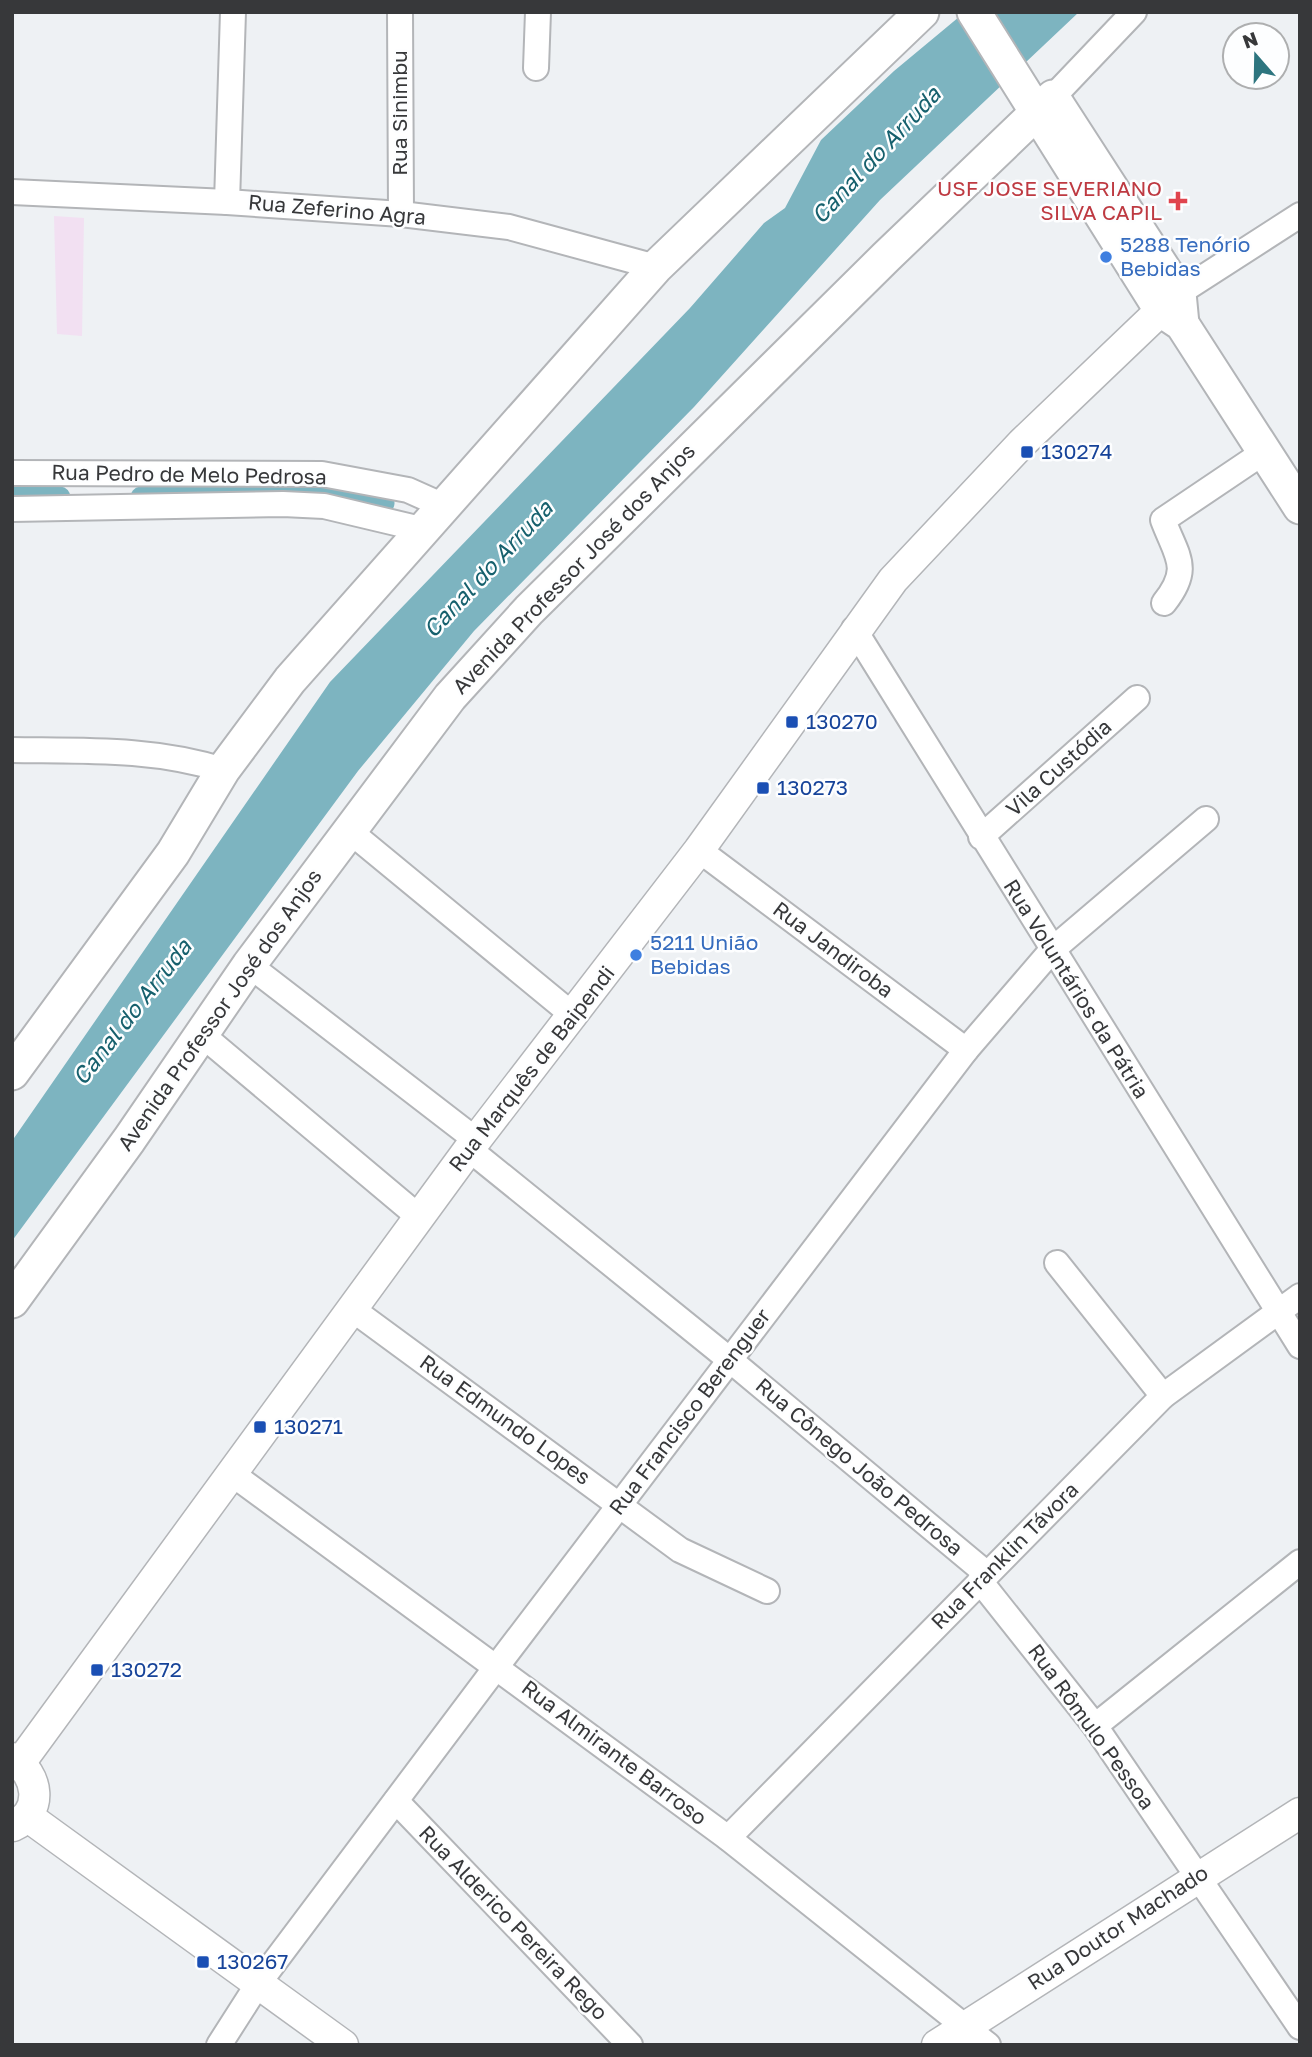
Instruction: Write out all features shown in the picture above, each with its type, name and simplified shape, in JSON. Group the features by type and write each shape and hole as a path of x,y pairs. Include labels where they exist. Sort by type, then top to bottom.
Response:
{"main road":[{"path":"12,1073 173,853 223,770 290,680 656,267 922,12"},
{"path":"974,12 1037,93 1300,508"},
{"path":"1002,12 1037,93"},
{"name":"Avenida Professor José dos Anjos","path":"12,1301 248,965 347,829 450,697 528,610 895,248 1037,93"}],"street":[{"path":"228,202 233,12"},
{"name":"Rua Sinimbu","path":"400,12 401,214"},
{"path":"536,68 538,12"},
{"path":"1037,93 1134,12"},
{"name":"Rua Zeferino Agra","path":"12,192 228,202 401,214 509,227 656,267"},
{"name":"Rua Marquês de Baipendi","path":"16,1760 232,1473 472,1145 574,1016 699,850 854,629 892,580 1022,443 1174,309 1300,215"},
{"path":"1164,603 1179,584 1180,563 1163,520 1264,452"},
{"name":"Rua Pedro de Melo Pedrosa","path":"12,473 321,474 408,491 435,518"},
{"path":"12,509 283,504 435,518"},
{"name":"Rua Voluntários da Pátria","path":"854,629 1300,1346"},
{"name":"Vila Custódia","path":"981,837 1137,698"},
{"path":"12,750 155,753 186,758 223,770"},
{"name":"Rua Francisco Berenguer","path":"219,2045 258,1984 966,1050 1052,950 1206,819"},
{"path":"347,829 574,1016"},
{"name":"Rua Jandiroba","path":"699,850 966,1050"},
{"name":"Rua Cônego João Pedrosa","path":"248,965 472,1145 730,1360 984,1578"},
{"path":"201,1034 419,1217"},
{"path":"1057,1263 1163,1396"},
{"name":"Rua Franklin Távora","path":"728,1838 1163,1396 1300,1296"},
{"name":"Rua Edmundo Lopes","path":"352,1309 620,1503 680,1550 767,1591"},
{"name":"Rua Almirante Barroso","path":"232,1473 728,1838 977,2036"},
{"path":"1095,1726 1300,1562"},
{"name":"Rua Rômulo Pessoa","path":"984,1578 1095,1726 1300,2027"},
{"path":"16,1760 33,1782 33,1805 20,1821 343,2045"},
{"name":"Rua Alderico Pereira Rego","path":"396,1801 630,2045"},
{"name":"Rua Doutor Machado","path":"937,2045 977,2036 1197,1877 1300,1813"}],"shaded area":[{"path":"54,216 84,218 82,336 57,334"}],"water":[{"name":"Canal do Arruda","path":"965,12 1079,12 880,200 694,407 474,631 358,771 12,1241 12,1141 330,682 690,308 764,223 785,208 821,140 894,71"}],"waterway":[{"path":"141,497 207,490 240,493 336,488 384,503"},
{"path":"12,495 60,497"}],"place":[{"name":"USF JOSE SEVERIANO SILVA CAPIL","path":"1178,201"},
{"name":"5288 Tenório Bebidas","path":"1106,257"},
{"name":"130274","path":"1027,452"},
{"name":"130270","path":"792,722"},
{"name":"130273","path":"763,788"},
{"name":"5211 União Bebidas","path":"636,955"},
{"name":"130271","path":"260,1427"},
{"name":"130272","path":"97,1670"},
{"name":"130267","path":"203,1962"}]}
